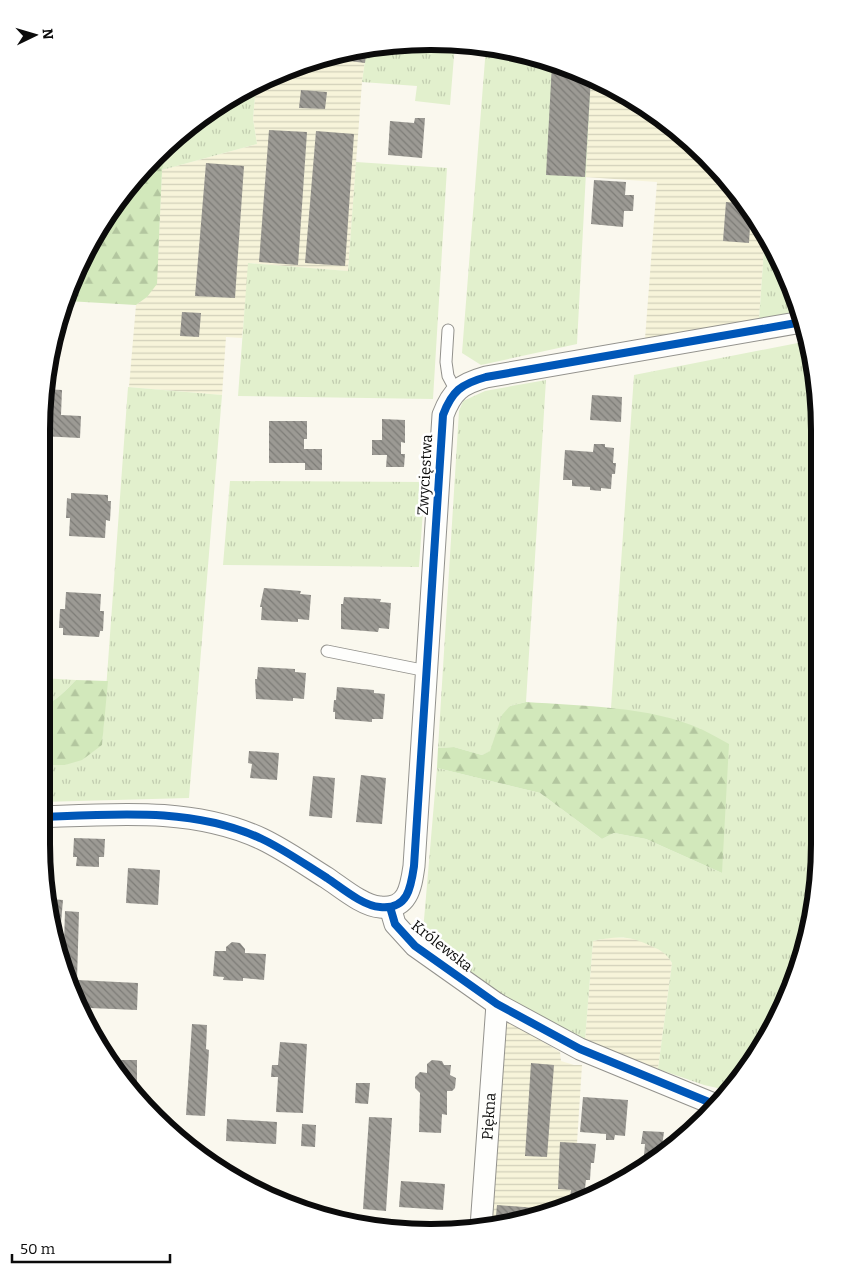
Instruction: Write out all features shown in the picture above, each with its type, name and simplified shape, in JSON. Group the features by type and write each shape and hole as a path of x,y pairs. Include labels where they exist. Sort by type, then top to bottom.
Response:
{"street":[{"path":"456,391 469,382 486,377 795,323"},
{"name":"Zwycięstwa","path":"390,907 401,902 408,895 415,856 443,415 449,400 456,391"},
{"path":"50,817 155,814 224,824 272,844 354,896 376,907 390,907"},
{"name":"Królewska","path":"390,907 395,924 415,946 497,1004 580,1049 710,1102"},
{"name":"Piękna","path":"481,1221 497,1004"}],"lane":[{"path":"448,330 446,362 448,376 456,391"},
{"path":"327,651 427,671"}],"shaded area":[{"path":"366,55 362,82 348,271 249,263 242,338 226,337 222,395 129,387 136,305 147,297 158,258 162,170 257,144 253,119 255,93 308,70"},
{"path":"591,85 642,114 681,144 717,180 747,219 764,248 759,320 645,339 657,182 585,177"},
{"path":"612,937 638,939 666,953 672,963 658,1069 585,1040 593,941"},
{"path":"508,1021 560,1052 561,1061 582,1065 577,1143 570,1197 529,1211 489,1219 502,1025"}],"green space":[{"path":"406,51 454,51 450,105 415,101 417,86 362,82 366,55"},
{"path":"485,54 553,70 591,85 577,344 481,365 462,353"},
{"path":"255,93 253,119 257,144 162,170 166,156 180,144 219,114"},
{"path":"166,156 162,170 157,284 147,297 136,305 73,301 89,262 114,219 144,180"},
{"path":"356,162 447,168 433,399 238,396 248,263 348,271"},
{"path":"764,248 782,285 793,313 759,320"},
{"path":"801,342 808,381 811,430 811,844 808,893 804,918 791,966 772,1012 747,1055 721,1089 658,1069 672,963 661,951 643,942 629,938 609,938 593,941 585,1040 504,996 422,943 437,768 540,793 602,839 614,833 646,839 722,873 701,729 667,718 611,708 634,375"},
{"path":"546,380 526,702 510,706 491,751 482,755 454,747 438,748 459,411 463,401 485,391"},
{"path":"128,387 222,395 189,798 50,802 50,765 65,765 102,745"},
{"path":"230,481 425,482 419,567 223,565"},
{"path":"50,679 76,680 64,692 50,702"},
{"path":"76,680 108,681 102,745 82,760 65,765 50,765 50,702"},
{"path":"526,702 638,711 681,721 729,744 722,873 646,839 614,833 602,839 540,793 437,768 438,748 454,747 482,755 490,751 502,715 510,706"}],"building":[{"path":"366,55 365,63 343,60"},
{"path":"552,70 591,85 585,177 546,175"},
{"path":"301,90 327,92 325,109 299,108"},
{"path":"415,118 425,118 422,158 388,155 390,121 414,123"},
{"path":"269,130 307,132 298,265 259,262"},
{"path":"316,131 354,134 345,266 305,263"},
{"path":"206,163 244,166 235,298 195,296"},
{"path":"594,180 626,182 625,195 634,195 633,211 624,211 623,227 591,224"},
{"path":"726,202 735,203 750,224 749,243 723,241"},
{"path":"182,312 201,313 199,337 180,336"},
{"path":"52,389 62,390 61,415 81,416 80,438 50,436"},
{"path":"592,395 622,397 621,422 590,420"},
{"path":"382,419 405,420 405,443 401,442 401,454 405,454 404,467 386,467 387,455 372,455 372,440 382,440"},
{"path":"269,421 307,421 307,439 304,439 304,449 322,449 322,470 305,470 305,463 269,463"},
{"path":"594,444 605,444 605,447 614,448 613,463 616,463 615,474 612,474 611,489 601,488 601,491 590,490 590,487 572,486 572,480 563,480 565,450 593,452"},
{"path":"71,493 108,495 108,501 111,501 110,521 106,520 105,538 69,536 70,518 66,518 67,498 71,499"},
{"path":"264,588 301,591 300,594 311,595 309,620 298,619 298,622 261,620 262,607 260,607"},
{"path":"66,592 101,594 100,611 104,611 103,631 100,631 99,637 63,635 63,628 59,628 60,609 65,609"},
{"path":"344,597 381,599 380,602 391,603 389,629 379,628 378,632 341,629 341,604 343,604"},
{"path":"258,667 295,669 295,672 306,673 304,699 293,698 293,701 256,699 255,679 257,679"},
{"path":"337,687 374,690 374,693 385,694 383,719 372,719 372,722 335,719 335,712 333,712"},
{"path":"249,751 279,753 277,780 250,778 252,764 248,763"},
{"path":"361,775 386,778 382,824 356,822"},
{"path":"313,776 335,778 332,818 309,816"},
{"path":"74,838 105,839 104,857 99,857 99,867 76,866 77,857 73,857"},
{"path":"128,868 160,870 158,905 126,903"},
{"path":"54,899 63,900 61,923 58,923"},
{"path":"65,911 79,912 77,980 138,983 137,1010 90,1008 90,1014 70,966 64,943"},
{"path":"232,942 240,943 245,949 245,953 266,954 264,980 243,978 243,981 223,980 224,977 213,976 215,951 226,951 226,947"},
{"path":"192,1024 207,1025 206,1049 209,1050 205,1116 186,1115"},
{"path":"280,1042 307,1044 303,1113 276,1112 278,1077 271,1077 272,1065 278,1065"},
{"path":"118,1060 137,1060 137,1085"},
{"path":"432,1060 442,1061 444,1065 451,1065 450,1075 456,1078 455,1088 452,1091 447,1091 447,1115 442,1114 441,1133 419,1132 420,1093 415,1088 415,1077 420,1072 427,1073 427,1064"},
{"path":"531,1063 554,1065 547,1157 525,1156"},
{"path":"356,1083 370,1083 368,1104 355,1103"},
{"path":"583,1097 628,1100 625,1136 615,1135 614,1140 606,1140 606,1134 580,1132"},
{"path":"369,1117 392,1118 386,1211 363,1209"},
{"path":"227,1119 277,1122 276,1144 226,1141"},
{"path":"302,1124 316,1125 315,1147 301,1146"},
{"path":"643,1131 664,1132 662,1145 644,1159 645,1144 641,1144"},
{"path":"560,1142 596,1144 594,1163 591,1163 590,1180 586,1180 585,1191 570,1197 571,1190 558,1189"},
{"path":"401,1181 445,1184 443,1210 399,1207"},
{"path":"497,1205 536,1208 529,1211 496,1218"}],"cycle path":[{"path":"50,817 126,814 182,817 209,822 236,829 271,843 353,896 373,906 389,907 397,905 406,896 414,866 443,415 454,394 464,386 486,377 795,323"},
{"path":"390,907 395,924 415,946 497,1004 580,1049 710,1102"}]}
